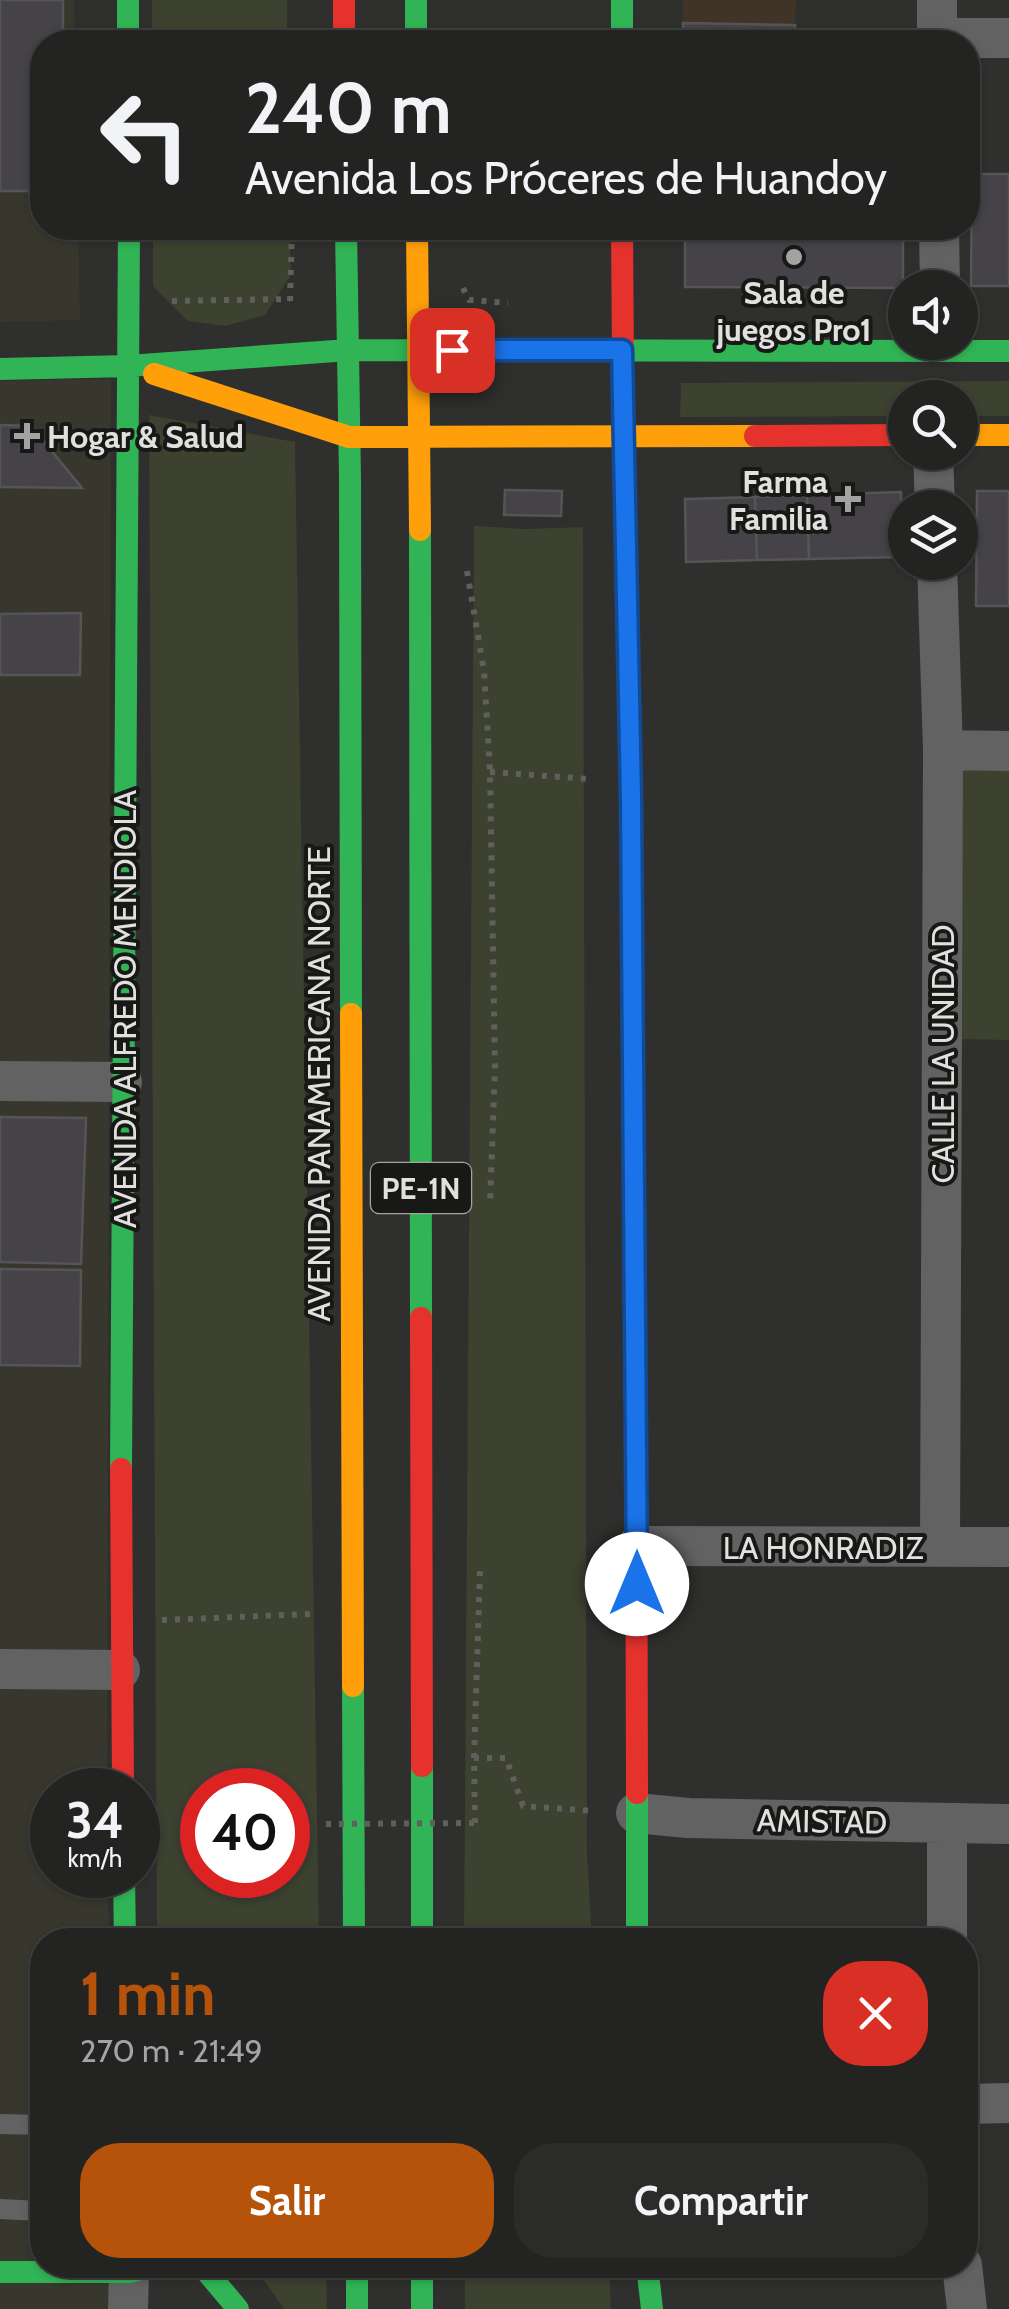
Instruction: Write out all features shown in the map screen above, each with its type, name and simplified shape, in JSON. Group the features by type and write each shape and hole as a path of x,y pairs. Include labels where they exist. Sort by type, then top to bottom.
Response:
{"main road":[{"path":"128,0 128,30"},
{"path":"344,0 344,30"},
{"path":"416,0 416,30"},
{"path":"622,0 622,30"},
{"name":"AVENIDA ALFREDO MENDIOLA","path":"122,1768 128,240"},
{"name":"AVENIDA PANAMERICANA NORTE","path":"346,240 354,1928"},
{"name":"PE-1N","path":"417,240 422,1928"},
{"path":"622,240 631,798 637,1928"},
{"path":"0,369 128,366 349,350 888,347"},
{"path":"978,350 1009,352"},
{"path":"128,366 349,437 888,435"},
{"path":"978,434 1009,434"},
{"path":"124,1898 125,1928"},
{"path":"0,2272 30,2271"},
{"path":"212,2278 238,2309"},
{"path":"357,2278 357,2309"},
{"path":"422,2278 422,2309"},
{"path":"648,2278 652,2309"}],"street":[{"path":"980,34 1009,38"},
{"path":"939,240 940,270"},
{"name":"CALLE LA UNIDAD","path":"937,580 942,750 940,1546"},
{"path":"942,750 1009,751"},
{"path":"0,1081 122,1082"},
{"name":"LA HONRADIZ","path":"637,1546 1009,1547"},
{"path":"0,1670 120,1670"},
{"name":"AMISTAD","path":"636,1814 1009,1824"},
{"path":"947,1825 947,1928"},
{"path":"978,2104 1009,2103"},
{"path":"963,2278 966,2309"}],"lane":[{"path":"0,2124 30,2125"},
{"path":"0,2209 30,2210"}],"path":[{"path":"162,302 290,299 292,240"},
{"path":"465,557 484,671 490,772 495,1068 490,1203"},
{"path":"490,772 596,780"},
{"path":"326,1824 476,1823 474,1758 480,1571"},
{"path":"121,1621 326,1614"},
{"path":"474,1758 506,1758 523,1806 636,1814"}],"shaded area":[{"path":"0,0 74,0 75,30 30,30 30,240 78,240 80,320 0,322"},
{"path":"683,0 796,0 795,25 683,23"},
{"path":"111,379 107,1768 30,1768 30,1898 108,1898 109,1928 30,1928 30,2278 112,2278 113,2309 0,2309 0,381"}],"green space":[{"path":"152,0 287,0 287,30 152,30"},
{"path":"153,240 290,240 291,275 265,315 225,326 188,321 153,286"},
{"path":"978,381 1009,381 1009,416 978,416"},
{"path":"888,382 888,416 680,417 681,383"},
{"path":"149,415 295,442 319,1928 157,1928 160,1768 156,1768"},
{"path":"474,526 583,527 587,1853 591,1928 464,1928"},
{"path":"955,763 1009,764 1009,1040 957,1039"},
{"path":"262,2278 326,2278 327,2309 284,2309"},
{"path":"465,2278 610,2278 611,2309 465,2309"}],"building":[{"path":"0,0 63,0 63,30 30,30 30,191 0,191"},
{"path":"683,23 795,25 795,30 683,30"},
{"path":"980,174 1009,174 1009,286 978,286 978,270 971,270 971,240 980,240"},
{"name":"Sala de juegos Pro1","path":"685,240 903,240 903,270 888,270 888,288 685,287"},
{"path":"0,425 31,426 82,488 0,487"},
{"path":"505,490 562,491 561,516 504,515"},
{"path":"978,491 1009,491 1009,606 976,606"},
{"path":"888,492 888,557 809,559 807,495"},
{"path":"807,495 809,559 757,560 755,497"},
{"path":"755,497 757,560 686,562 685,499"},
{"path":"81,613 80,675 0,675 0,614"},
{"path":"0,1117 86,1118 81,1264 0,1262"},
{"path":"0,1269 81,1270 80,1366 0,1365"}],"traffic: fast":[{"path":"128,0 128,30"},
{"path":"416,0 416,30"},
{"path":"622,0 622,30"},
{"path":"121,1469 129,240"},
{"path":"346,240 351,1014"},
{"path":"0,369 128,366 349,350 1009,351"},
{"path":"624,493 636,1393"},
{"path":"420,530 421,1318"},
{"path":"353,1686 354,1928"},
{"path":"422,1766 422,1928"},
{"path":"637,1793 637,1928"},
{"path":"124,1898 125,1928"},
{"path":"0,2272 30,2272"},
{"path":"212,2278 238,2309"},
{"path":"357,2278 357,2309"},
{"path":"422,2278 422,2309"},
{"path":"648,2278 652,2309"}],"traffic: slow":[{"path":"417,240 420,530"},
{"path":"154,374 349,437 755,436"},
{"path":"978,435 1009,435"},
{"path":"351,1014 353,1686"}],"traffic: jam":[{"path":"344,0 344,30"},
{"path":"622,240 624,493"},
{"path":"755,436 888,435"},
{"path":"421,1318 422,1766"},
{"path":"636,1393 637,1793"},
{"path":"121,1469 123,1768"}],"place":[{"name":"Sala de juegos Pro1","path":"794,257"},
{"name":"Hogar & Salud","path":"27,436"},
{"name":"Farma Familia","path":"848,499"}],"route":[{"path":"452,350 622,350 631,798 637,1584"}]}
